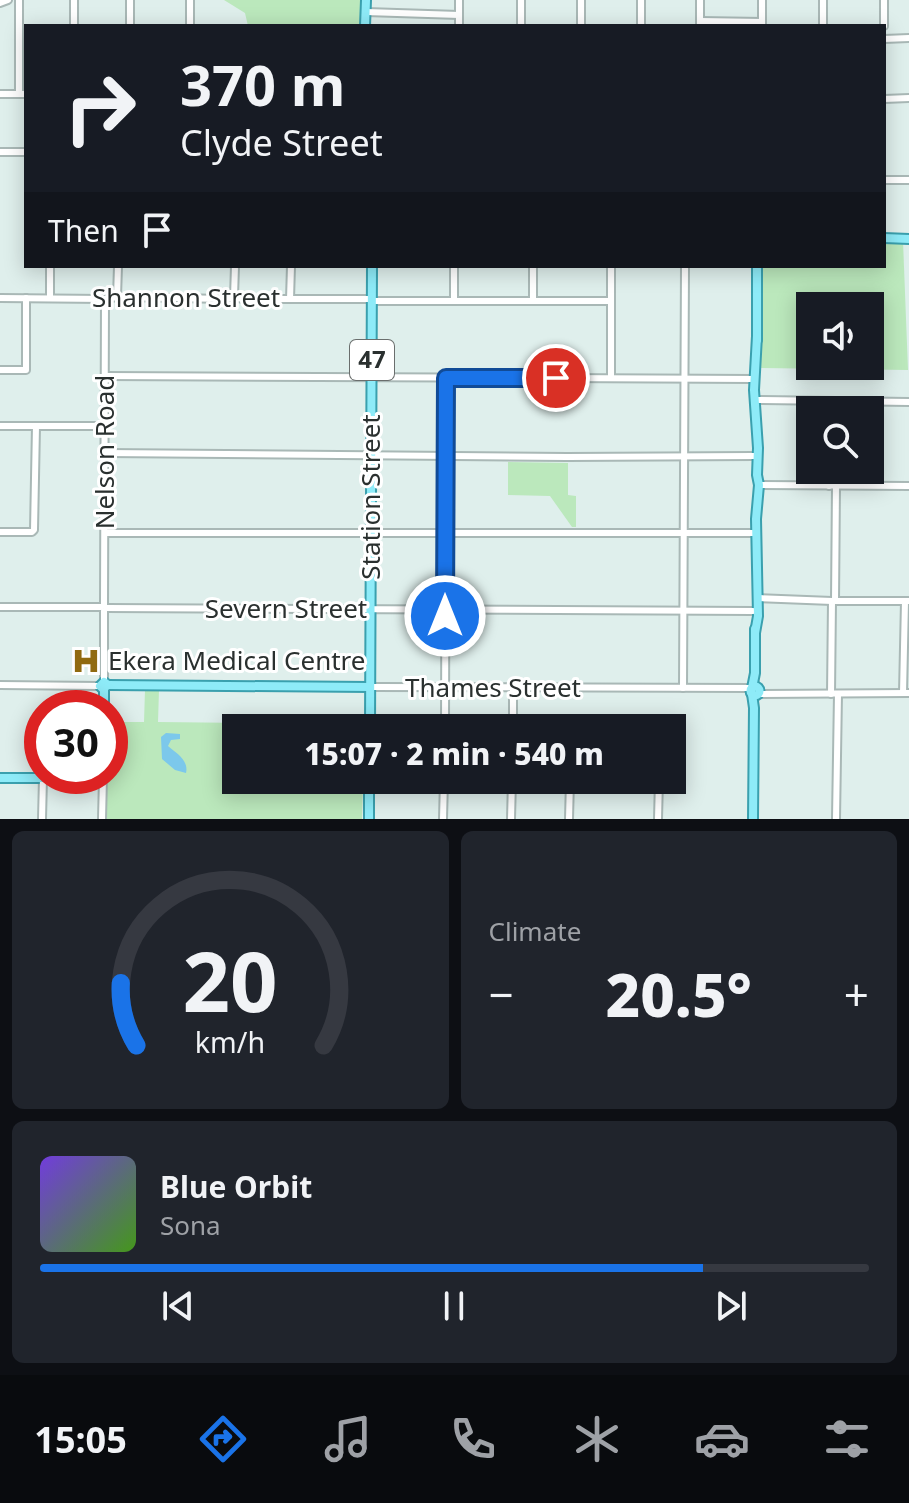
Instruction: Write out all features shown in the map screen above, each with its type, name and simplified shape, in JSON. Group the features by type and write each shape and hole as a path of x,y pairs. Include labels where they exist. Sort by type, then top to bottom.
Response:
{"main road":[{"path":"365,24 366,0"},
{"path":"886,238 909,239"},
{"name":"Station Street","path":"370,714 372,268"},
{"path":"755,633 753,611 759,485 756,426 757,268"},
{"path":"756,403 754,379 757,358"},
{"path":"756,426 753,497 756,519"},
{"path":"753,818 755,575"},
{"name":"Thames Street","path":"104,686 370,687"},
{"path":"0,778 24,778"},
{"path":"369,794 369,819"}],"street":[{"path":"0,3 8,0"},
{"path":"0,94 22,94 19,0"},
{"path":"74,0 74,24"},
{"path":"130,0 130,24"},
{"path":"190,0 190,24"},
{"path":"459,0 459,24"},
{"path":"521,0 521,24"},
{"path":"581,0 581,24"},
{"path":"641,0 641,24"},
{"path":"700,0 700,24 762,24 762,0"},
{"path":"823,0 823,24"},
{"path":"884,0 884,24"},
{"path":"366,12 459,15"},
{"path":"886,39 909,38"},
{"path":"886,99 909,98"},
{"path":"0,152 24,152"},
{"path":"886,180 909,180"},
{"path":"50,268 50,298"},
{"path":"117,297 118,268"},
{"path":"234,297 235,268"},
{"path":"290,299 291,268"},
{"path":"454,268 454,301"},
{"path":"533,268 533,301"},
{"path":"611,268 611,378"},
{"path":"683,688 685,268"},
{"name":"Shannon Street","path":"0,298 611,301"},
{"path":"0,370 26,370 26,298"},
{"name":"Nelson Road","path":"104,686 105,299"},
{"path":"105,376 754,379"},
{"path":"445,714 446,378"},
{"path":"884,403 909,402"},
{"path":"756,403 796,405"},
{"path":"0,426 105,426"},
{"path":"0,532 34,530 36,426"},
{"path":"105,453 754,456"},
{"path":"759,485 909,486"},
{"path":"832,486 836,819"},
{"path":"105,533 756,533"},
{"path":"757,600 907,601 906,693"},
{"name":"Severn Street","path":"0,607 753,611"},
{"name":"Thames Street","path":"0,685 104,686"},
{"name":"Thames Street","path":"370,687 683,688 775,693 906,693"},
{"path":"513,688 513,714"},
{"path":"42,819 43,794"},
{"path":"102,819 103,794"},
{"path":"443,819 444,794"},
{"path":"511,819 512,794"},
{"path":"569,819 570,794"},
{"path":"658,819 659,794"}],"green space":[{"path":"224,0 361,0 361,24 248,24 245,13"},
{"path":"886,241 903,241 908,370 884,370 884,292 796,292 796,368 759,368 761,268 886,268"},
{"path":"508,462 568,463 568,495 576,496 576,527 572,527 550,496 508,495"},
{"path":"145,690 159,690 158,722 222,723 222,794 363,794 362,819 107,819 107,794 128,794 128,722 144,722"}],"water":[{"path":"166,733 180,734 180,739 171,740 168,746 184,761 186,773 175,770 162,759 161,737"}],"place":[{"name":"Ekera Medical Centre","path":"86,661"}],"route":[{"path":"445,616 446,378 556,378"}]}
